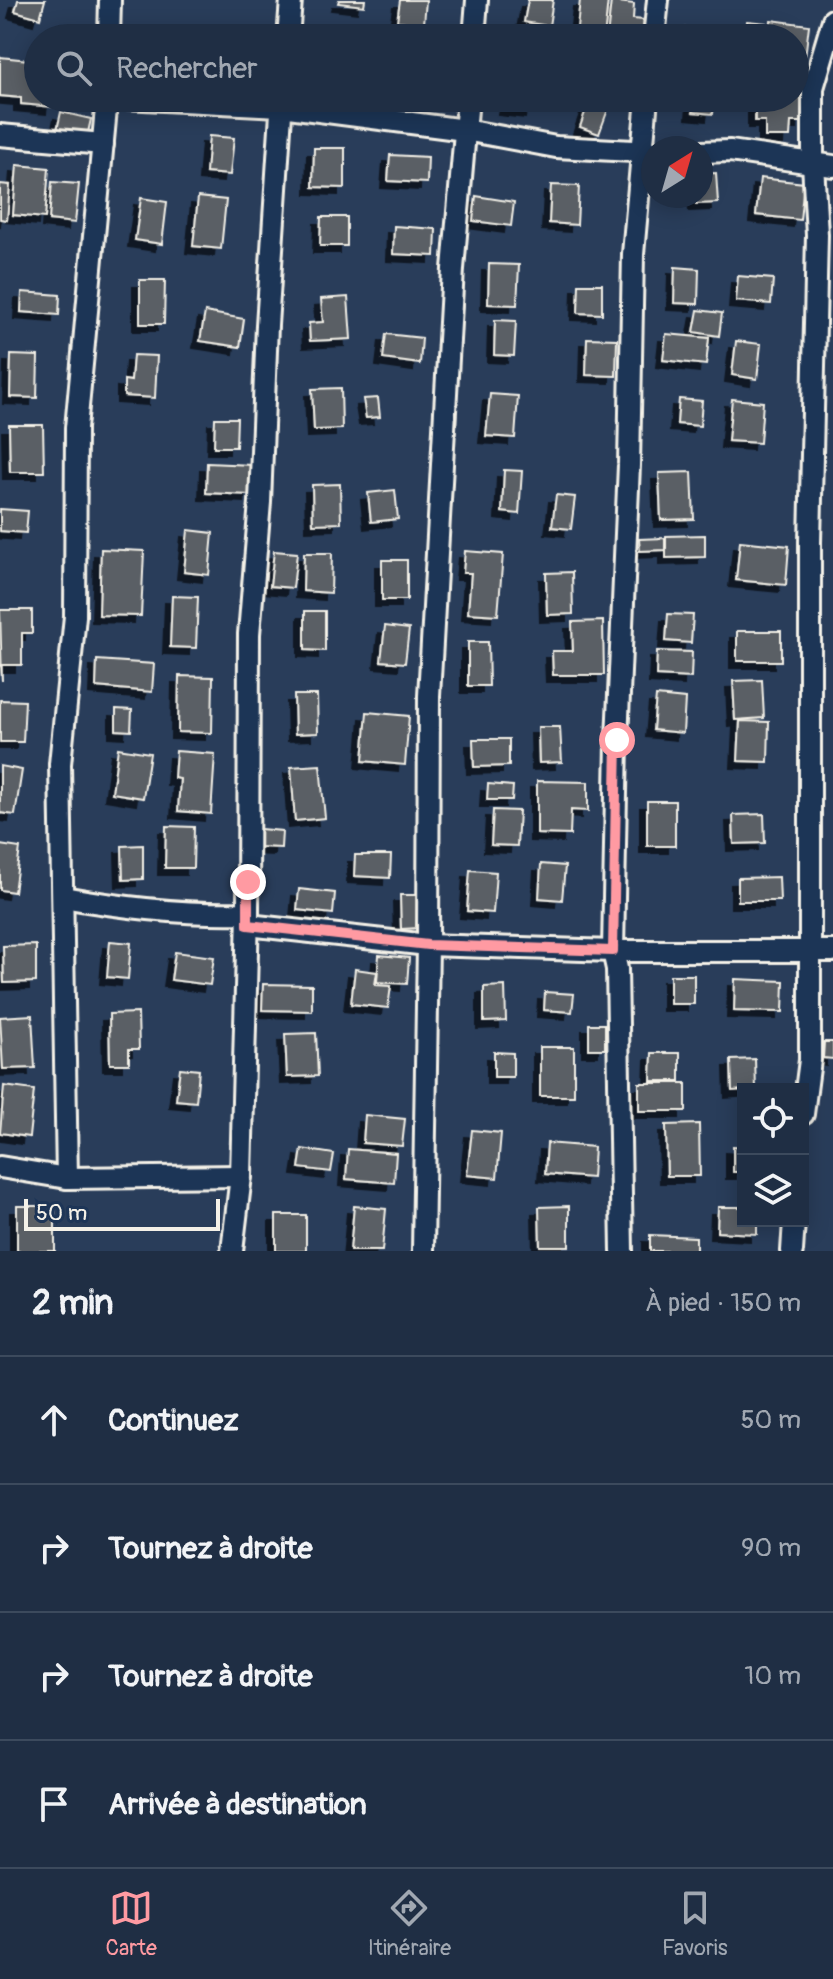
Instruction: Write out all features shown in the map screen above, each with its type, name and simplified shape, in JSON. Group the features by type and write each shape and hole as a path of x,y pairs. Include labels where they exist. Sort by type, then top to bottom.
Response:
{"street":[{"path":"109,24 110,0"},
{"path":"289,24 291,0"},
{"path":"475,24 477,0"},
{"path":"655,24 658,0"},
{"path":"807,1083 810,1060 810,542 817,235 823,165 813,88 833,20"},
{"path":"67,1178 60,764 75,616 76,428 106,112"},
{"path":"232,1251 241,1176 248,919 249,634 260,502 267,325 281,112"},
{"path":"347,112 556,147 641,152"},
{"path":"423,1251 429,681 453,269 467,112"},
{"path":"647,112 648,136"},
{"path":"0,135 103,144"},
{"path":"713,152 730,151 823,165"},
{"path":"622,1251 617,969 613,951 633,254 641,200"},
{"path":"63,897 110,906 218,914 428,945 613,951 833,951"},
{"path":"0,1167 67,1178 241,1176"},
{"path":"792,1251 794,1227"}],"building":[{"path":"18,0 45,0 40,18 15,11"},
{"path":"339,0 365,0 364,6 338,3"},
{"path":"400,0 426,0 424,24 397,21"},
{"path":"528,0 553,0 549,24 524,22"},
{"path":"580,0 608,0 605,24 577,24"},
{"path":"611,1 634,4 633,19 644,20 644,24 609,24"},
{"path":"771,20 801,24 771,24"},
{"path":"0,57 24,60 24,104 21,104 21,98 0,96"},
{"path":"61,112 91,119 87,137 57,130"},
{"path":"585,112 607,112 599,134 580,127"},
{"path":"755,112 804,112 804,122 791,122 790,137 765,137 765,121 755,121"},
{"path":"209,136 234,138 230,175 206,173"},
{"path":"314,148 345,148 345,188 313,187"},
{"path":"390,155 428,157 427,183 388,181"},
{"path":"17,165 49,168 45,218 13,215"},
{"path":"713,173 716,173 718,203 713,203"},
{"path":"760,178 804,183 800,220 756,215"},
{"path":"52,182 79,184 75,223 49,220"},
{"path":"0,184 10,185 7,220 0,219"},
{"path":"551,185 579,186 577,225 549,223"},
{"path":"476,196 514,202 511,226 473,221"},
{"path":"198,197 226,200 221,249 193,246"},
{"path":"141,198 167,202 162,244 135,240"},
{"path":"321,217 347,217 347,246 320,246"},
{"path":"394,226 436,229 435,256 393,254"},
{"path":"489,264 519,265 517,305 488,304"},
{"path":"675,267 699,269 698,304 674,303"},
{"path":"738,276 773,279 771,304 736,301"},
{"path":"140,280 165,280 164,324 140,324"},
{"path":"579,284 602,284 602,314 578,313"},
{"path":"22,292 60,295 59,315 21,312"},
{"path":"348,297 351,339 310,341 309,323 323,322 321,299"},
{"path":"698,310 722,313 719,336 694,332"},
{"path":"205,312 244,319 240,347 200,341"},
{"path":"495,320 516,321 514,356 494,355"},
{"path":"386,334 422,338 420,364 383,359"},
{"path":"666,334 709,338 706,365 663,360"},
{"path":"587,338 617,339 616,376 586,375"},
{"path":"736,341 761,344 757,379 732,375"},
{"path":"11,355 38,356 37,398 10,397"},
{"path":"133,355 157,356 155,398 124,396 124,380 131,381"},
{"path":"341,388 342,429 314,430 312,389"},
{"path":"490,394 518,396 515,438 486,436"},
{"path":"378,398 380,417 366,418 363,399"},
{"path":"679,399 702,401 700,426 677,424"},
{"path":"732,399 763,402 760,443 728,441"},
{"path":"215,418 237,418 236,447 214,447"},
{"path":"9,425 43,425 44,472 10,472"},
{"path":"207,463 252,465 251,495 206,493"},
{"path":"504,470 522,471 519,514 502,512"},
{"path":"692,472 694,519 661,520 659,473"},
{"path":"340,484 341,523 313,524 312,485"},
{"path":"395,490 398,519 371,522 368,493"},
{"path":"556,495 575,497 571,529 552,527"},
{"path":"0,509 28,511 26,533 0,531"},
{"path":"188,530 213,533 209,575 184,572"},
{"path":"705,535 705,557 666,558 666,536"},
{"path":"665,538 665,550 640,551 639,539"},
{"path":"740,541 789,546 786,585 736,580"},
{"path":"101,549 144,551 141,616 99,615"},
{"path":"274,551 297,553 293,588 270,586"},
{"path":"465,551 503,554 498,615 468,613 471,573 463,573"},
{"path":"304,553 332,553 331,593 303,591"},
{"path":"382,560 407,560 407,600 382,600"},
{"path":"572,572 573,614 547,615 546,573"},
{"path":"172,596 198,597 196,648 170,647"},
{"path":"0,610 32,610 32,633 22,633 22,665 2,665"},
{"path":"305,611 325,611 325,651 305,650"},
{"path":"668,614 693,615 691,643 666,641"},
{"path":"603,621 604,675 553,675 552,651 573,651 572,622"},
{"path":"385,626 409,629 405,663 381,661"},
{"path":"737,631 781,631 781,661 737,661"},
{"path":"468,642 488,642 489,686 468,686"},
{"path":"657,651 692,652 691,678 656,676"},
{"path":"97,660 154,664 152,692 96,687"},
{"path":"179,676 213,677 212,733 178,732"},
{"path":"762,680 764,718 735,720 733,681"},
{"path":"294,695 317,695 318,733 295,734"},
{"path":"656,696 685,699 683,733 653,730"},
{"path":"0,700 25,701 23,742 0,742"},
{"path":"116,709 132,710 131,731 116,730"},
{"path":"367,712 409,716 405,765 363,761"},
{"path":"740,721 769,722 768,762 738,761"},
{"path":"538,727 560,727 562,762 539,763"},
{"path":"473,739 509,739 509,766 474,767"},
{"path":"118,748 150,753 143,798 112,793"},
{"path":"176,751 215,754 211,814 178,811 180,779 174,778"},
{"path":"320,765 325,818 295,821 291,767"},
{"path":"0,766 22,770 15,815 0,813"},
{"path":"537,781 588,782 588,811 571,810 570,835 537,834"},
{"path":"488,784 513,786 512,800 487,800"},
{"path":"647,801 675,801 675,846 647,846"},
{"path":"493,810 519,811 517,846 491,845"},
{"path":"764,814 765,843 734,844 733,815"},
{"path":"166,826 194,827 193,868 165,868"},
{"path":"260,829 282,831 281,848 260,847"},
{"path":"0,845 20,848 14,892 0,890"},
{"path":"143,845 143,879 123,880 122,846"},
{"path":"355,855 391,855 390,878 354,876"},
{"path":"541,864 565,866 562,900 539,898"},
{"path":"470,870 496,872 493,913 467,911"},
{"path":"779,877 780,901 738,901 738,878"},
{"path":"299,889 335,893 333,914 297,910"},
{"path":"400,895 419,895 420,928 401,929"},
{"path":"110,941 131,943 128,979 107,977"},
{"path":"36,945 36,982 4,983 3,946"},
{"path":"175,952 214,957 210,985 171,980"},
{"path":"379,955 409,958 407,984 377,982"},
{"path":"355,969 377,972 375,985 391,986 388,1008 351,1004"},
{"path":"670,975 694,975 694,1004 670,1004"},
{"path":"735,979 784,981 783,1012 734,1011"},
{"path":"263,984 312,985 312,1011 262,1010"},
{"path":"505,986 506,1021 484,1022 484,987"},
{"path":"545,992 574,994 572,1012 544,1010"},
{"path":"138,1013 139,1049 129,1049 129,1064 110,1064 109,1014"},
{"path":"32,1015 35,1068 3,1069 0,1017"},
{"path":"589,1024 605,1024 605,1049 589,1049"},
{"path":"316,1033 318,1076 287,1077 285,1034"},
{"path":"824,1042 833,1042 833,1059 823,1058"},
{"path":"540,1047 574,1047 574,1096 540,1096"},
{"path":"494,1052 513,1053 513,1077 494,1077"},
{"path":"652,1053 680,1053 680,1081 651,1081"},
{"path":"755,1059 756,1083 737,1083 737,1091 732,1091 731,1060"},
{"path":"180,1068 199,1070 196,1102 176,1100"},
{"path":"639,1083 686,1083 686,1111 639,1111"},
{"path":"4,1086 34,1090 29,1137 0,1133"},
{"path":"365,1115 405,1119 402,1146 363,1143"},
{"path":"699,1124 700,1176 667,1176 666,1125"},
{"path":"472,1130 501,1133 497,1178 467,1175"},
{"path":"547,1143 594,1147 592,1178 545,1174"},
{"path":"733,1146 737,1146 737,1172 733,1172"},
{"path":"302,1149 334,1154 331,1172 299,1168"},
{"path":"348,1149 396,1153 394,1183 346,1179"},
{"path":"17,1206 55,1206 55,1251 17,1251"},
{"path":"354,1206 386,1209 382,1251 350,1251"},
{"path":"569,1206 569,1246 540,1246 539,1207"},
{"path":"718,1207 737,1207 737,1227 757,1227 757,1234 717,1232"},
{"path":"276,1215 306,1215 306,1251 276,1251"},
{"path":"650,1235 696,1237 696,1251 650,1251"}],"route":[{"path":"248,882 248,925 428,945 613,951 617,740"}]}
